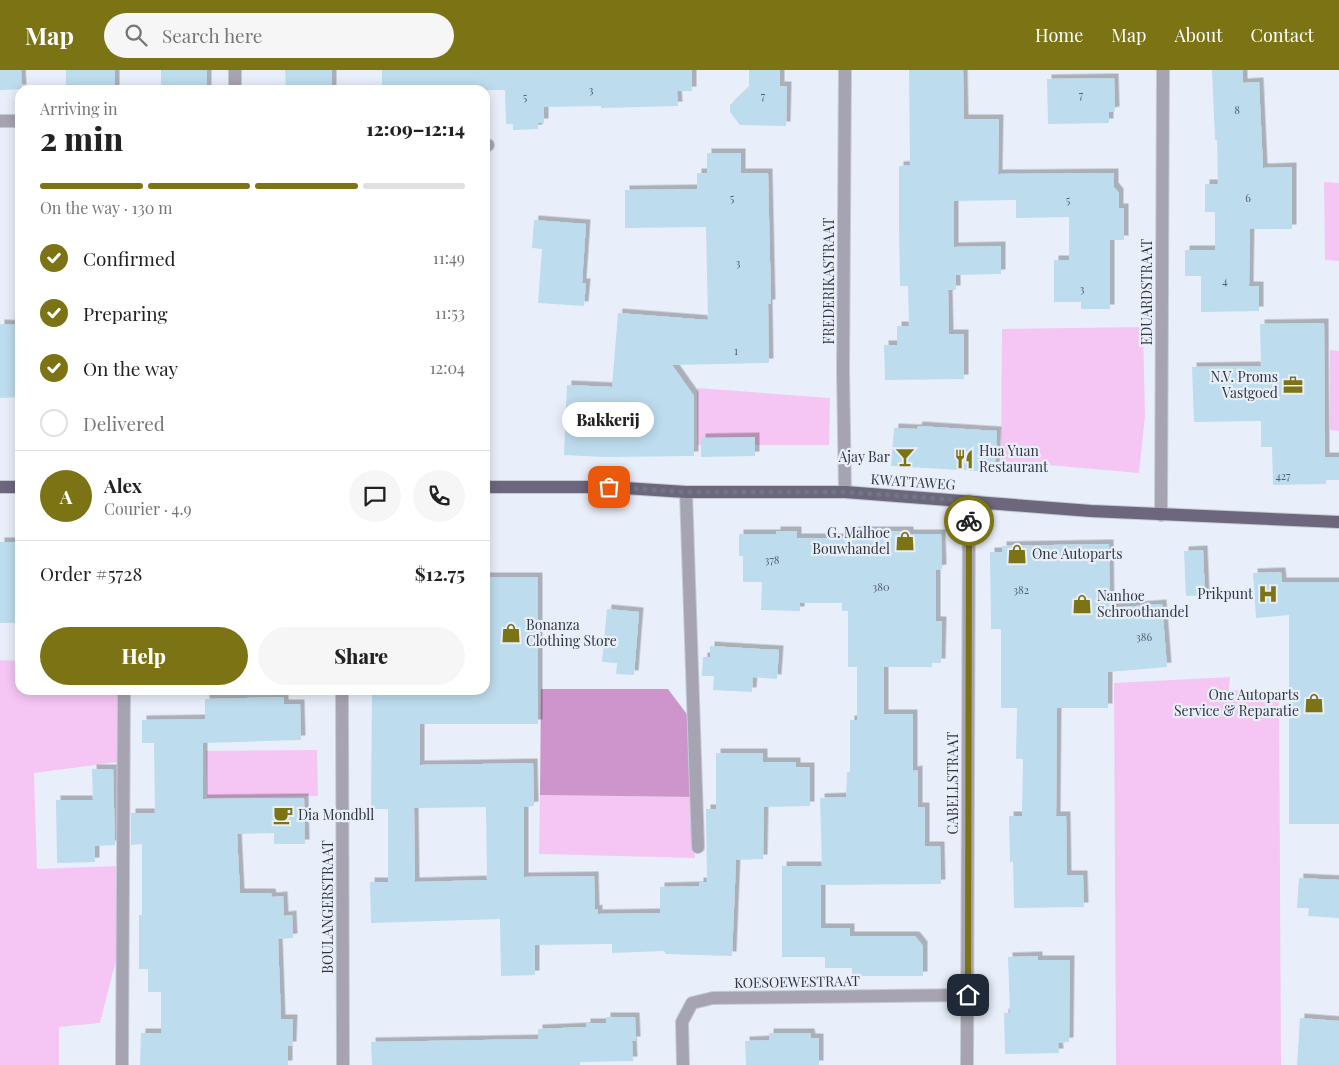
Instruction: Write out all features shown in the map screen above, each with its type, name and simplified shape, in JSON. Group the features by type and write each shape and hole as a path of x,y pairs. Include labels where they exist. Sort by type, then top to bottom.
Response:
{"main road":[{"path":"0,487 15,486"},
{"name":"KWATTAWEG","path":"490,487 609,487 686,492 845,492 1091,512 1339,522"}],"street":[{"path":"235,70 235,85"},
{"name":"FREDERIKASTRAAT","path":"845,70 843,361 845,492"},
{"name":"EDUARDSTRAAT","path":"1162,70 1162,514"},
{"path":"0,121 15,121"},
{"path":"686,492 698,848"},
{"name":"CABELLSTRAAT","path":"967,1065 969,501"},
{"path":"122,1065 124,695"},
{"name":"BOULANGERSTRAAT","path":"342,695 343,1065"},
{"name":"KOESOEWESTRAAT","path":"683,1065 682,1022 692,1003 714,998 968,995"}],"shaded area":[{"path":"1324,182 1339,183 1339,261 1325,260"},
{"path":"1143,327 1145,416 1139,473 1001,461 1002,329"},
{"path":"1330,350 1339,351 1339,431 1330,430"},
{"path":"697,388 830,398 829,445 697,445"},
{"path":"0,660 15,661 15,695 118,695 118,762 34,773 37,869 117,866 116,960 100,1023 59,1027 59,1065 0,1065"},
{"path":"1230,677 1229,690 1279,692 1281,1065 1116,1065 1114,683"},
{"path":"541,689 668,689 689,717 693,797 540,795"},
{"path":"317,750 318,796 207,798 206,751"},
{"path":"540,795 693,797 695,858 539,854"}],"building":[{"path":"0,70 21,70 22,85 15,85 15,89 0,90"},
{"path":"66,70 115,70 115,85 66,85"},
{"path":"161,70 207,70 207,85 161,85"},
{"path":"285,70 332,70 332,85 286,85"},
{"path":"382,70 692,70 692,91 677,91 678,106 544,107 544,123 538,123 538,129 513,130 513,124 506,124 505,90 490,90 490,85 382,85"},
{"path":"749,70 780,70 780,86 787,86 786,126 740,125 730,112 730,105 749,87"},
{"path":"909,70 963,70 964,119 999,119 998,174 1114,173 1114,187 1119,193 1119,208 1124,208 1124,240 1110,240 1110,309 1081,309 1081,302 1054,302 1054,260 1069,260 1069,217 1016,218 1016,200 954,201 954,247 1001,246 1001,274 956,275 956,290 948,290 949,334 964,334 964,379 885,380 884,345 897,345 897,326 909,326 908,286 900,286 899,166 910,165"},
{"path":"1212,70 1243,70 1243,83 1259,82 1263,168 1292,167 1292,229 1250,229 1249,286 1259,286 1259,311 1201,312 1201,276 1185,276 1185,250 1215,250 1215,212 1205,212 1205,184 1218,184"},
{"path":"1114,78 1115,111 1109,112 1109,123 1048,124 1047,79"},
{"path":"707,153 741,153 741,173 768,173 771,304 768,304 769,363 672,365 694,396 694,456 605,457 564,455 567,385 612,387 618,313 708,320 706,227 625,228 625,190 697,189 697,173 707,173"},
{"path":"534,220 586,224 582,283 586,283 584,306 538,303 542,249 532,248"},
{"name":"N.V. Proms Vastgoed","path":"1324,323 1325,457 1339,457 1339,480 1326,480 1326,484 1273,485 1272,447 1261,447 1261,421 1194,422 1192,367 1261,366 1260,324"},
{"path":"0,324 15,325 15,397 0,398"},
{"path":"918,426 997,431 995,472 891,466 894,428 917,429"},
{"path":"755,437 755,456 701,457 701,438"},
{"path":"776,531 797,531 797,538 846,538 846,531 909,531 909,534 941,534 942,569 936,570 936,621 942,621 941,663 932,663 932,667 884,667 884,714 913,714 913,771 918,770 918,807 925,807 925,846 940,846 941,884 821,885 821,928 850,928 850,936 915,936 923,946 923,976 852,976 852,968 825,968 825,957 782,957 782,866 822,866 820,798 846,797 847,772 850,772 850,720 857,720 857,667 848,667 848,611 842,611 842,603 800,603 800,611 761,610 762,582 743,582 743,556 739,556 739,534 776,534"},
{"path":"0,542 15,542 15,623 0,623"},
{"path":"1109,544 1110,608 1162,604 1167,667 1108,672 1108,708 1057,708 1056,816 1066,816 1067,875 1083,875 1084,907 1014,908 1009,816 1022,816 1023,759 1016,759 1017,708 1001,708 1001,629 991,629 990,552 1002,552 1002,546"},
{"path":"1203,550 1205,595 1186,596 1184,551"},
{"name":"One Autoparts Service & Reparatie","path":"1281,572 1282,582 1339,582 1339,824 1289,824 1289,615 1256,618 1253,573"},
{"path":"490,577 538,577 538,724 420,724 420,765 533,763 534,806 524,807 524,877 594,876 595,910 598,909 598,914 660,913 660,887 699,886 699,882 707,882 706,809 716,809 716,753 763,753 763,762 796,762 796,767 810,767 810,806 764,807 763,859 736,860 732,956 666,954 664,951 612,953 612,944 535,945 535,975 501,976 500,919 371,923 370,882 388,882 388,809 371,809 372,695 490,695","holes":["486,807 487,880 415,882 414,808"]},
{"path":"607,609 639,612 634,675 616,674 617,663 602,662"},
{"path":"710,646 779,650 777,679 753,677 752,692 713,690 714,676 702,676 703,657 710,657"},
{"path":"284,697 284,704 300,704 301,740 203,743 203,799 304,798 305,844 274,844 274,833 237,834 240,893 271,893 272,897 283,896 284,916 292,915 293,938 278,939 281,1019 293,1019 292,1046 288,1046 288,1065 140,1065 141,1033 161,1033 161,992 148,992 148,969 139,969 139,915 142,915 142,844 131,845 131,813 155,813 154,743 142,743 142,720 205,719 205,699"},
{"path":"92,769 113,769 115,845 95,846 95,862 57,863 56,800 93,800"},
{"path":"1299,878 1339,880 1339,918 1308,916 1309,908 1297,908"},
{"path":"1038,956 1038,960 1070,960 1069,1042 1058,1043 1059,1053 1005,1054 1004,1013 1010,1013 1008,957"},
{"path":"606,1017 635,1017 636,1041 632,1041 633,1061 580,1062 580,1065 372,1065 371,1042 538,1039 538,1029 586,1027 586,1023 606,1023"},
{"path":"1300,1018 1339,1021 1339,1065 1297,1065"},
{"path":"769,1033 810,1033 811,1038 819,1038 819,1065 746,1065 745,1041 769,1040"}],"way so far":[{"path":"609,487 686,492 845,492 969,501 969,521"}],"place":[{"name":"N.V. Proms Vastgoed","path":"1293,385"},
{"name":"Ajay Bar","path":"905,457"},
{"name":"Hua Yuan Restaurant","path":"964,459"},
{"name":"Bakkerij","path":"609,487"},
{"name":"G. Malhoe Bouwhandel","path":"905,541"},
{"name":"One Autoparts","path":"1017,554"},
{"name":"Prikpunt","path":"1268,594"},
{"name":"Nanhoe Schroothandel","path":"1082,604"},
{"name":"Bonanza Clothing Store","path":"511,633"},
{"name":"One Autoparts Service & Reparatie","path":"1314,703"},
{"name":"Dia Mondbll","path":"283,815"}],"route":[{"path":"968,995 969,521"}]}
